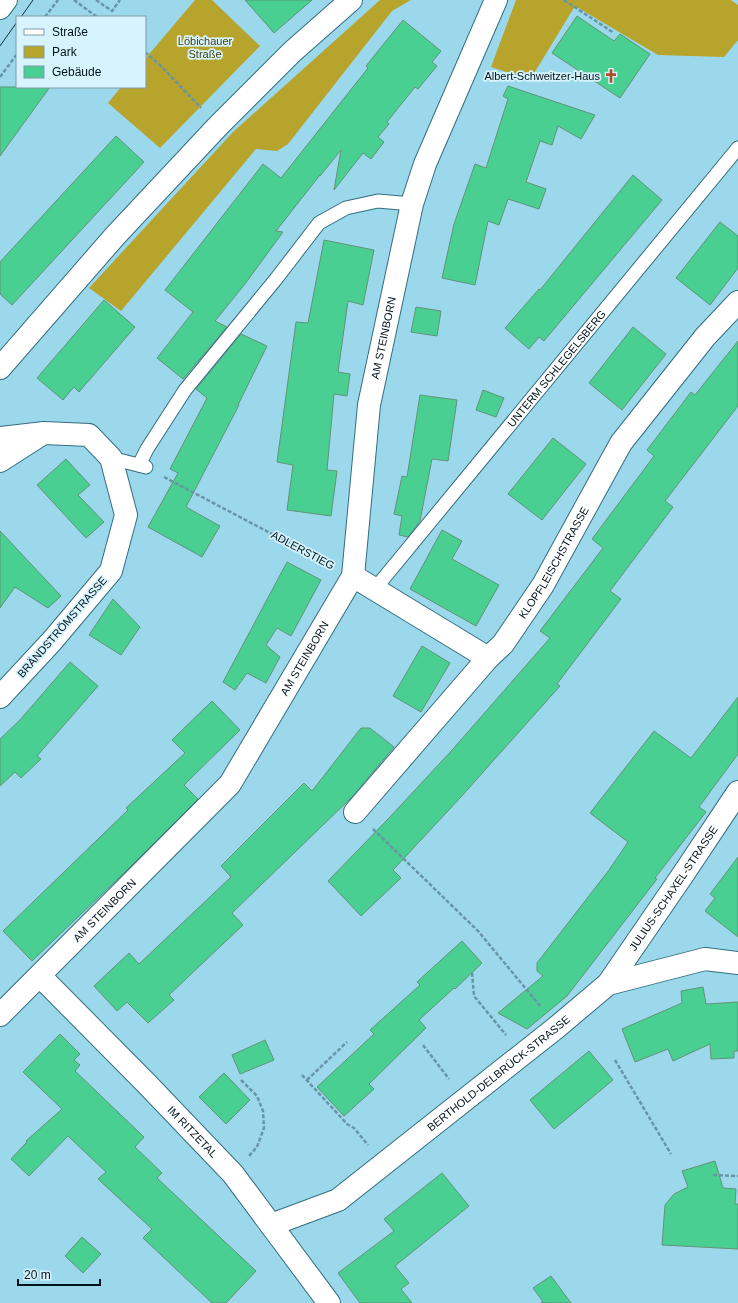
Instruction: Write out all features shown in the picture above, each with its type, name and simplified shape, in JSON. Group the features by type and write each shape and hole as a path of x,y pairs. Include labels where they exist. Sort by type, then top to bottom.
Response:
{"street":[{"path":"0,8 6,0"},
{"path":"0,368 115,236 218,126 292,52 351,0"},
{"name":"AM STEINBORN","path":"0,1015 230,784 353,576 369,405 412,204 425,164 496,0"},
{"name":"KLOPFLEISCHSTRASSE","path":"355,812 488,658 503,644 543,584 621,443 705,337 738,302"},
{"path":"0,438 44,434 89,435 111,458"},
{"path":"0,461 44,434"},
{"name":"BRÄNDSTRÖMSTRASSE","path":"0,697 52,641 111,570 126,515 111,458"},
{"path":"353,576 488,658"},
{"name":"JULIUS-SCHAXEL-STRASSE","path":"608,984 738,792"},
{"name":"BERTHOLD-DELBRÜCK-STRASSE","path":"271,1225 338,1200 557,1027 608,984 705,959 738,963"},
{"name":"IM RITZETAL","path":"40,976 146,1083 233,1174 329,1303"}],"lane":[{"name":"UNTERM SCHLEGELSBERG","path":"374,590 738,148"},
{"path":"111,458 142,466 147,449 185,390 276,279 319,223 346,208 378,201 412,204"}],"path":[{"path":"46,16 58,0"},
{"path":"74,0 96,16"},
{"path":"96,0 112,11 120,0"},
{"path":"564,0 614,33"},
{"path":"146,53 202,108"},
{"path":"0,77 16,55"},
{"name":"ADLERSTIEG","path":"142,466 353,576"},
{"path":"355,812 478,931 557,1027"},
{"path":"472,973 474,996 522,1055"},
{"path":"307,1080 347,1042"},
{"path":"423,1045 465,1100"},
{"path":"615,1060 671,1154"},
{"path":"302,1075 347,1124 354,1128 384,1164"},
{"path":"233,1174 257,1147 264,1128 263,1111 257,1096 241,1080"},
{"path":"713,1175 738,1176"}],"green space":[{"name":"Löbichauer Straße","path":"195,0 212,0 260,46 160,148 108,103 120,88 146,88 146,58"},
{"path":"380,0 411,0 392,11 288,144 277,151 256,149 121,311 89,288 233,132"},
{"path":"516,0 731,0 738,5 738,40 724,57 658,55 575,6 530,80 491,67"}],"building":[{"path":"245,0 312,0 274,33"},
{"name":"Albert-Schweitzer-Haus","path":"577,16 614,41 620,34 650,54 620,98 552,53"},
{"path":"403,20 441,51 432,62 437,66 418,89 415,87 387,122 389,124 378,137 384,142 371,159 363,153 334,190 341,150 320,175 276,231 283,232 245,284 215,321 227,327 183,379 157,358 193,312 165,290 263,164 281,178 368,68 366,66"},
{"path":"508,86 595,115 581,139 558,126 552,145 540,141 526,182 546,189 539,209 508,199 499,225 488,221 475,285 442,278 454,224 475,164 486,168 508,99 503,96"},
{"path":"0,87 49,88 0,156"},
{"path":"116,136 144,162 12,305 0,294 0,262"},
{"path":"633,175 662,200 544,341 539,337 529,349 505,328 539,289 540,290"},
{"path":"720,222 738,236 738,268 710,305 676,278"},
{"path":"324,240 374,250 363,305 348,301 338,372 350,374 347,396 334,394 327,470 337,471 331,516 287,510 293,465 277,462 296,322 308,323"},
{"path":"104,300 135,327 79,392 74,387 63,400 37,378"},
{"path":"416,307 441,311 437,336 411,332"},
{"path":"633,327 666,354 622,410 589,383"},
{"path":"241,334 267,346 239,405 186,507 220,526 202,557 148,527 178,473 170,469 207,398 196,389"},
{"path":"738,341 738,406 665,501 673,507 610,591 621,599 557,684 560,686 460,798 393,870 401,878 361,916 328,881 453,749 550,638 540,631 603,548 592,539 654,456 647,450 691,392 695,395"},
{"path":"483,390 504,398 496,417 476,410"},
{"path":"420,395 457,400 448,461 432,459 420,521 408,537 399,535 402,516 394,514 402,476 407,477"},
{"path":"553,438 586,464 542,520 508,494"},
{"path":"66,459 90,485 78,495 104,522 86,538 37,485"},
{"path":"442,530 462,541 452,559 499,585 476,626 410,589"},
{"path":"0,531 61,596 48,608 15,587 0,608"},
{"path":"287,562 321,580 291,636 277,628 266,645 280,657 266,683 247,673 235,690 223,682"},
{"path":"113,599 140,627 121,655 89,635"},
{"path":"422,646 450,663 421,712 393,696"},
{"path":"70,662 98,686 37,756 41,759 21,778 15,772 0,786 0,739 20,720"},
{"path":"738,697 738,754 699,807 706,812 655,878 657,879 567,996 527,1029 498,1013 543,976 537,971 537,963 609,870 628,842 590,813 654,731 691,758"},
{"path":"212,701 240,730 184,785 198,799 124,873 32,961 3,931 128,810 126,808 185,753 172,740"},
{"path":"361,728 370,728 394,747 352,797 232,913 243,925 169,995 174,1000 148,1023 127,1002 117,1011 94,986 129,953 139,964 231,877 221,866 304,783 312,791"},
{"path":"738,857 738,937 705,911 715,898 710,894"},
{"path":"462,941 482,963 419,1020 426,1028 369,1084 374,1089 344,1116 317,1087 374,1034 370,1030 420,985 417,982"},
{"path":"703,987 706,1004 738,1002 738,1051 734,1051 734,1058 711,1059 710,1044 673,1061 668,1049 635,1062 622,1029 682,1003 681,991"},
{"path":"60,1034 80,1054 74,1060 80,1065 75,1071 144,1137 135,1147 162,1173 157,1178 256,1271 226,1303 212,1303 143,1238 152,1229 98,1179 106,1172 68,1136 29,1176 11,1159 27,1142 26,1141 62,1109 23,1072"},
{"path":"265,1040 274,1060 240,1074 232,1055"},
{"path":"589,1051 613,1080 554,1129 530,1100"},
{"path":"224,1073 250,1100 226,1124 199,1097"},
{"path":"715,1161 723,1188 736,1189 735,1204 738,1204 738,1249 662,1245 665,1205 674,1194 688,1187 682,1171"},
{"path":"442,1173 469,1206 395,1266 409,1283 401,1289 412,1303 360,1303 338,1273 394,1231 384,1219"},
{"path":"82,1237 101,1254 83,1273 65,1256"},
{"path":"551,1276 571,1303 544,1303 533,1288"}],"tram line":[{"path":"22,16 33,0"},
{"path":"0,46 16,23"}],"place":[{"name":"Albert-Schweitzer-Haus","path":"611,76"}]}
